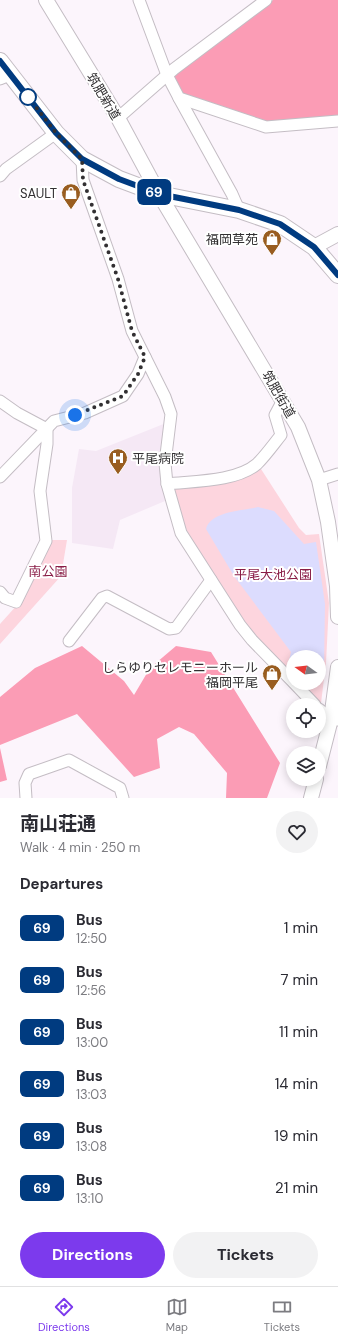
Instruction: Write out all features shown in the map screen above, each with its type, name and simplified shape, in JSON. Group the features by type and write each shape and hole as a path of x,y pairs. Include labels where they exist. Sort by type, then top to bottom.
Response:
{"main road":[{"path":"0,61 5,77 82,159 119,179 159,194 239,210 280,224 314,247 338,275"}],"street":[{"name":"筑肥新道","path":"46,0 118,118 159,194"},
{"path":"139,0 167,75 232,194 239,210"},
{"path":"118,118 167,75 266,0"},
{"path":"179,98 266,127 338,121"},
{"path":"0,176 6,169 56,133"},
{"path":"82,159 83,180 118,279 132,331 165,397 171,414 165,463 167,484 181,533 252,640 286,674"},
{"name":"筑肥街道","path":"159,194 283,400 298,428 319,480 328,522 338,586 338,617"},
{"path":"314,247 338,234"},
{"path":"0,478 54,421 85,412 123,396 138,374 145,357"},
{"path":"167,484 231,476 245,472 256,464 281,435 275,415 283,400"},
{"path":"0,401 17,413 47,429"},
{"path":"0,592 5,598 16,602 46,541 40,491 47,444 47,429"},
{"path":"319,480 338,474"},
{"path":"69,641 102,598 107,596 169,629 176,628 211,580"},
{"path":"325,746 334,719 338,667"},
{"path":"302,690 309,698"},
{"path":"26,798 25,783 29,774 70,760 120,788 123,798"},
{"path":"311,798 314,786"}],"shaded area":[{"path":"273,0 338,0 338,116 266,122 186,96 181,92 174,76"},
{"name":"平尾病院","path":"166,423 160,462 165,501 120,520 113,549 72,543 72,488 79,449 96,451"},
{"path":"82,646 124,681 134,695 150,668 176,646 211,652 280,763 267,798 226,798 227,773 194,734 179,727 157,739 160,768 134,777 77,714 0,745 0,697 35,668"},
{"path":"0,748 7,780 0,782"}],"green space":[{"name":"平尾大池公園","path":"261,469 299,528 306,535 319,534 329,603 326,663 326,650 286,650 286,668 253,635 203,563 179,515 171,488 231,482"},
{"name":"南公園","path":"47,540 67,540 61,576 0,644 0,624 18,604"},
{"name":"平尾大池公園","path":"308,690 323,690 322,698 316,698"}],"water":[{"path":"258,507 274,511 304,544 316,542 325,604 324,650 290,650 234,576 206,529 209,523 220,515"}],"bus line":[{"name":"69","path":"0,61 56,133 82,159 119,179 159,194 239,210 261,216 280,224 314,247 338,275"}],"place":[{"name":"SAULT","path":"71,210"},
{"name":"福岡草苑","path":"272,256"},
{"name":"平尾病院","path":"118,475"},
{"name":"しらゆりセレモニーホール 福岡平尾","path":"272,691"}],"route":[{"path":"28,97 56,133 82,159 83,180 118,279 132,331 145,357 138,374 123,396 75,415"}]}
